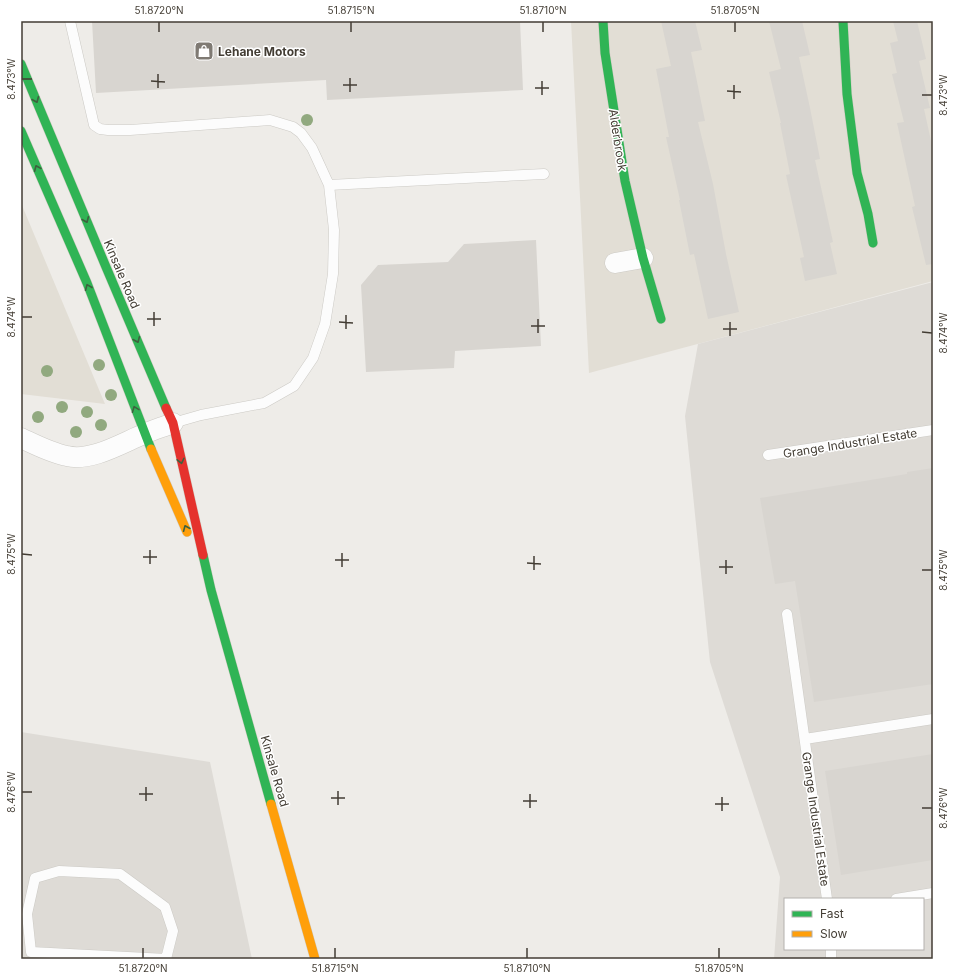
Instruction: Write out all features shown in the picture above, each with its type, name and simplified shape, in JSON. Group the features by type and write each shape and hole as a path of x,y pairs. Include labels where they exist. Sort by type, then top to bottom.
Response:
{"main road":[{"name":"Alderbrook","path":"603,21 605,53 625,181 642,258 661,319"},
{"path":"843,21 847,94 854,149 873,243"},
{"name":"Kinsale Road","path":"21,64 173,423 211,590 315,959"},
{"name":"Kinsale Road","path":"21,131 86,283 144,434 173,498 211,590"}],"street":[{"path":"615,263 642,258"},
{"path":"21,438 68,457 85,457 101,453 173,423"}],"lane":[{"path":"70,21 94,125 100,129 130,130 270,120 293,127 302,133 312,148 329,185 334,230 333,274 325,324 313,358 294,386 264,403 201,415 173,423"},
{"path":"329,185 544,174"},
{"name":"Grange Industrial Estate","path":"768,455 933,430"},
{"name":"Grange Industrial Estate","path":"787,614 827,898"},
{"name":"Grange Industrial Estate","path":"805,740 933,719"},
{"path":"59,871 120,874 165,907 174,931 166,959 31,952 27,914 35,878 59,871"},
{"path":"902,898 933,893"}],"shaded area":[{"path":"571,21 933,21 933,281 589,373"},
{"path":"21,203 105,404 21,394"},
{"path":"933,282 933,959 774,959 780,877 710,662 685,416 698,344"},
{"path":"21,732 210,762 252,959 21,959"}],"building":[{"path":"92,21 520,21 523,90 327,100 326,80 96,93"},
{"path":"661,21 695,21 702,50 691,52 705,121 698,122 713,184 739,312 708,319 694,254 690,255 666,137 669,137 656,69 671,66"},
{"path":"769,21 802,21 810,55 799,57 820,159 815,160 833,242 830,243 837,274 805,281 800,258 804,257 786,175 790,174 781,123 769,72 781,69"},
{"path":"893,21 917,21 926,59 919,61 930,108 924,109 933,150 933,264 926,265 912,207 915,206 897,123 904,122 892,74 897,73 890,43 898,41"},
{"path":"536,240 541,346 455,351 454,368 366,372 361,285 378,265 448,262 464,244"},
{"path":"933,468 933,684 814,702 795,581 775,584 760,498 907,474 907,472"},
{"path":"933,754 933,860 841,875 825,771"}],"traffic: fast":[{"path":"603,21 605,53 625,181 643,258 661,319"},
{"path":"843,21 847,94 857,173 868,214 873,243"},
{"path":"21,64 166,408"},
{"path":"21,131 87,283 151,449"},
{"path":"203,555 211,590 271,804"}],"traffic: slow":[{"path":"151,449 187,532"},
{"path":"271,804 315,959"}],"traffic: jam":[{"path":"166,408 173,423 203,555"}],"place":[{"name":"Lehane Motors","path":"204,51"}]}
